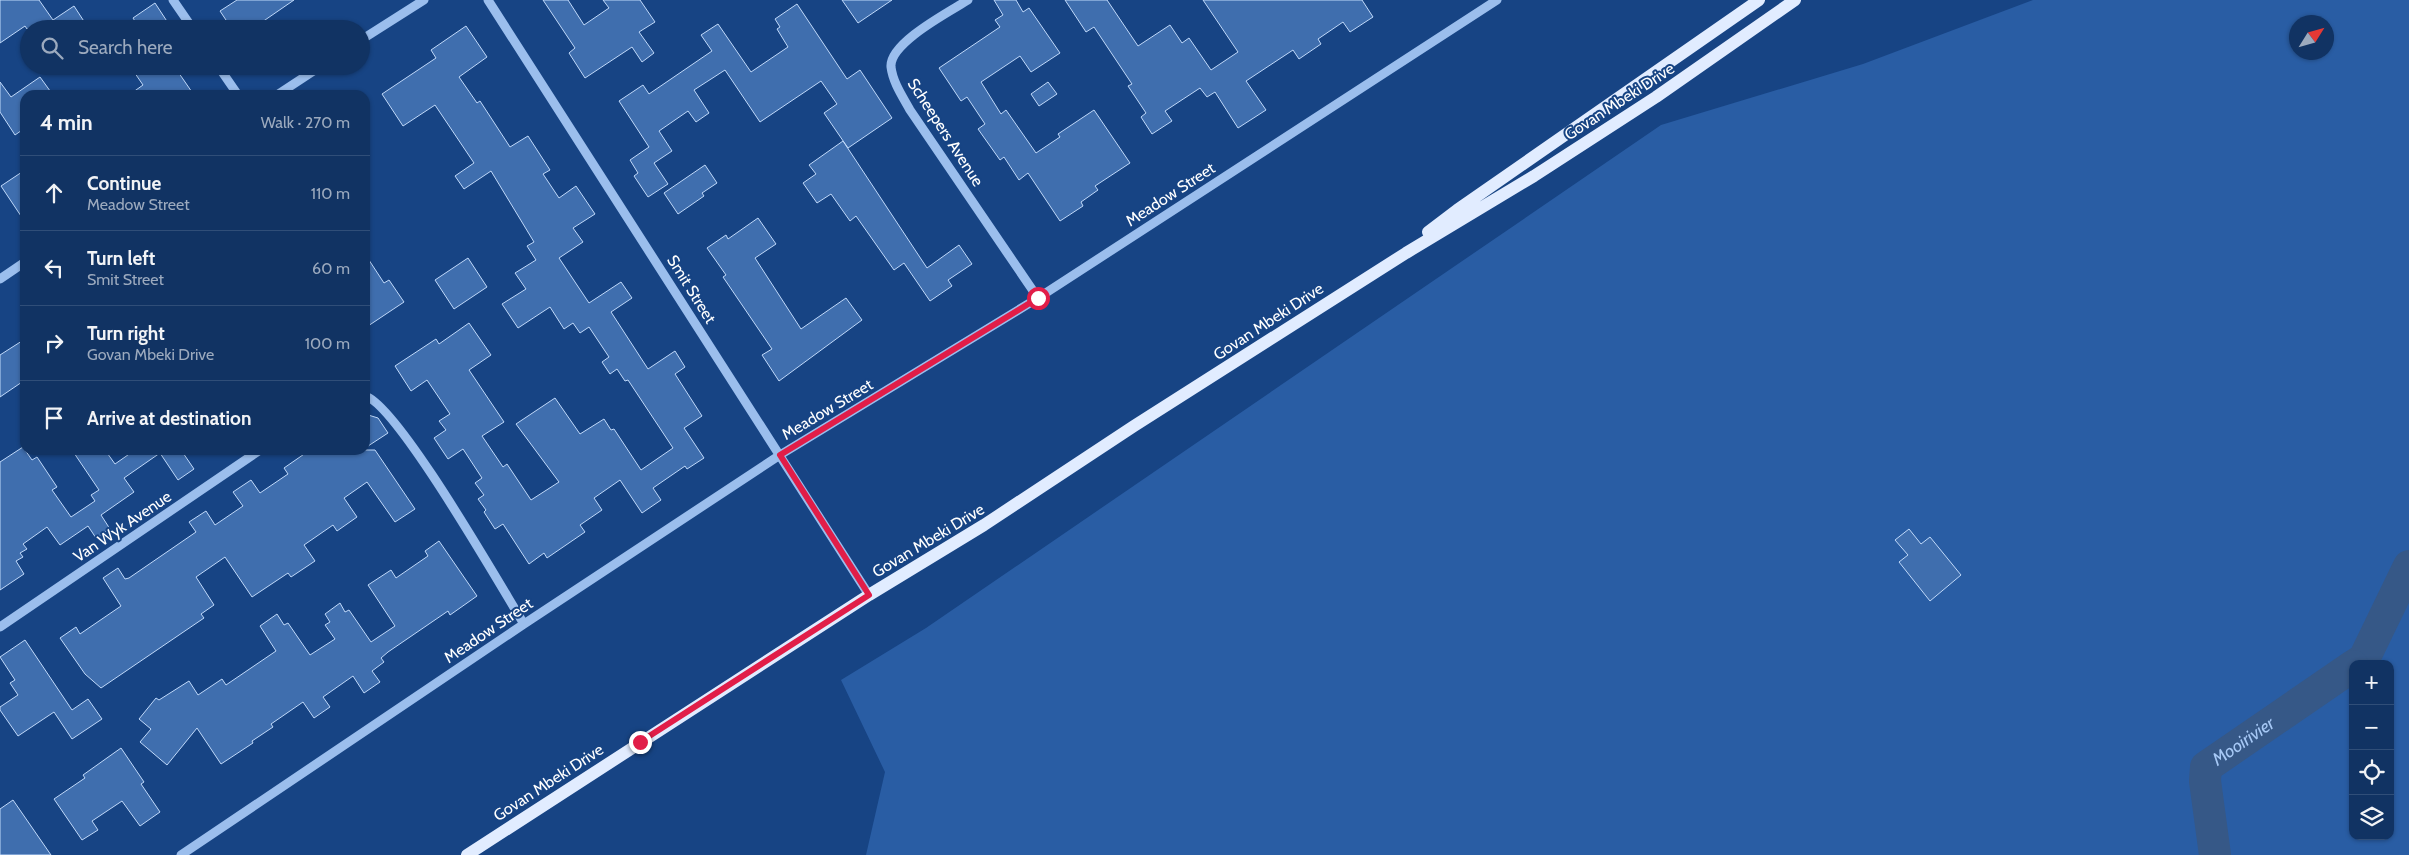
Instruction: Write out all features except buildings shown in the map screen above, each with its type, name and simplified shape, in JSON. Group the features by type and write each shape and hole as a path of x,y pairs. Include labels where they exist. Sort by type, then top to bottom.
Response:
{"main road":[{"name":"Govan Mbeki Drive","path":"1406,253 1456,210 1760,0"},
{"name":"Govan Mbeki Drive","path":"467,855 869,595 984,525 1134,426 1406,253 1534,176 1656,97 1795,0"}],"street":[{"path":"174,0 187,20"},
{"path":"370,34 424,0"},
{"name":"Smit Street","path":"488,0 869,595"},
{"name":"Scheepers Avenue","path":"968,0 902,44 894,55 891,66 896,85 910,110 1038,298"},
{"name":"Meadow Street","path":"180,855 780,455 1038,298 1498,0"},
{"path":"224,75 235,90"},
{"path":"285,90 307,75"},
{"path":"0,279 20,265"},
{"path":"370,399 382,407 415,450 524,624"},
{"name":"Van Wyk Avenue","path":"0,627 253,455"}],"shaded area":[{"path":"2033,0 2409,0 2409,855 866,855 885,772 841,680 926,628 1661,125 1863,64"}],"waterway":[{"name":"Mooirivier","path":"2362,660 2409,566"},
{"name":"Mooirivier","path":"2215,855 2205,781 2206,767 2349,669"}],"route":[{"path":"640,742 869,595 780,455 1038,298"}]}
